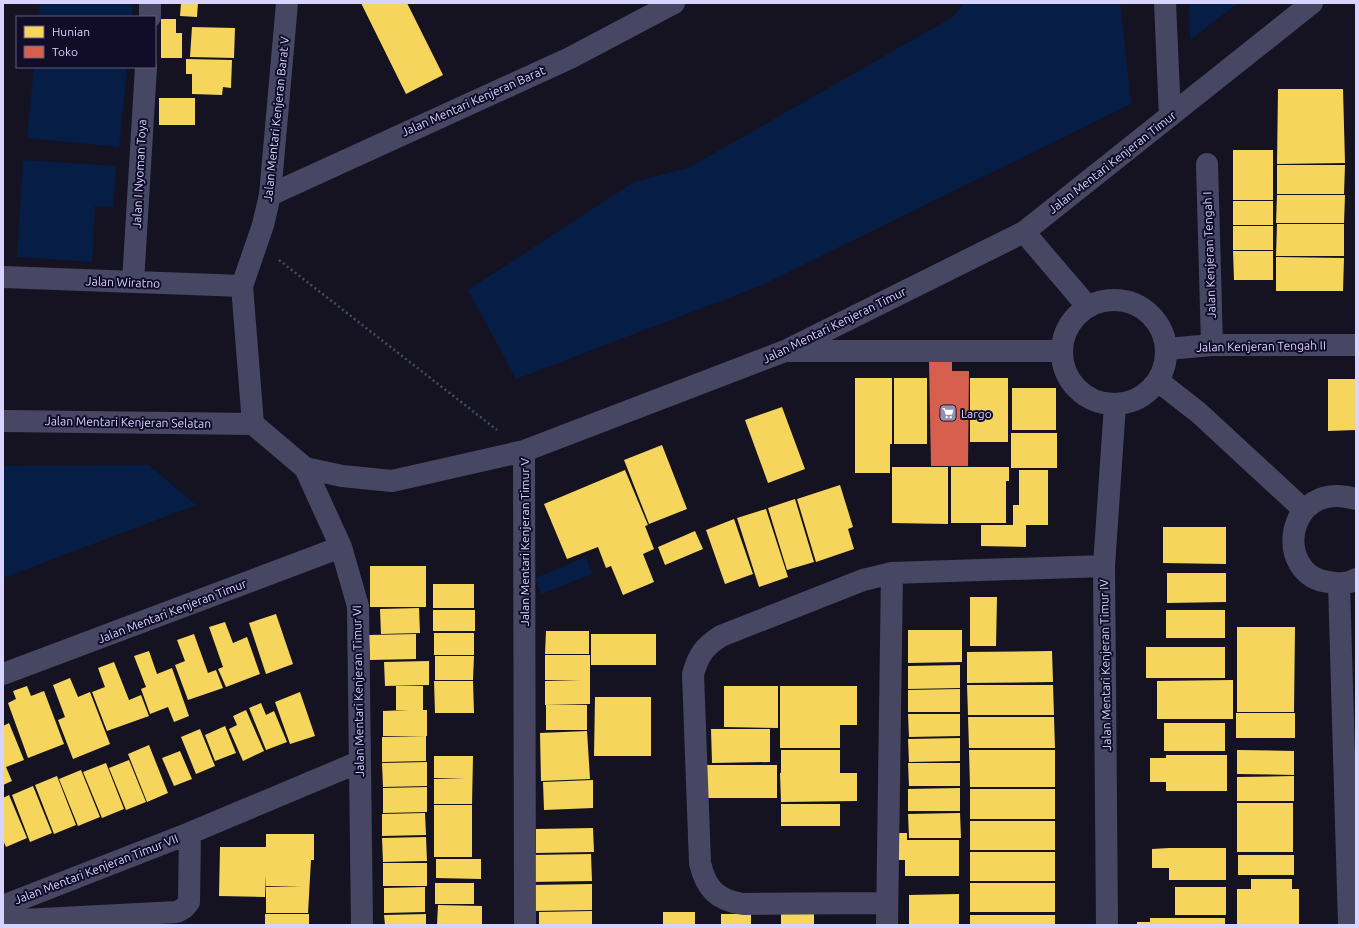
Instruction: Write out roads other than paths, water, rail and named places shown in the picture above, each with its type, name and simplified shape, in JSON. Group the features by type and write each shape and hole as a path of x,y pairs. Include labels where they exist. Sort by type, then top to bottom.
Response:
{"street":[{"path":"150,3 150,16"},
{"name":"Jalan Mentari Kenjeran Barat V","path":"253,424 242,286 262,225 270,194 287,3"},
{"name":"Jalan Mentari Kenjeran Barat","path":"270,194 570,58 674,3"},
{"path":"1165,3 1170,116"},
{"name":"Jalan Mentari Kenjeran Timur","path":"253,424 305,468 342,476 392,481 524,451 785,351 1024,232 1312,3"},
{"name":"Jalan I Nyoman Toya","path":"133,282 146,68"},
{"name":"Jalan Kenjeran Tengah I","path":"1206,164 1212,345"},
{"path":"1024,232 1088,306"},
{"name":"Jalan Wiratno","path":"3,277 242,286"},
{"path":"1105,300 1122,300 1139,306 1153,317 1163,332 1167,349 1165,366 1158,381 1147,394 1132,402 1115,405 1099,402 1084,395 1072,383 1064,368 1062,351 1066,333 1074,318 1088,306 1105,300"},
{"name":"Jalan Kenjeran Tengah II","path":"1167,349 1212,345 1356,345"},
{"path":"785,351 1062,351"},
{"path":"1158,381 1199,413 1304,510"},
{"name":"Jalan Mentari Kenjeran Timur IV","path":"1107,925 1104,566 1115,405"},
{"name":"Jalan Mentari Kenjeran Selatan","path":"3,421 253,424"},
{"name":"Jalan Mentari Kenjeran Timur V","path":"524,451 525,925"},
{"name":"Jalan Mentari Kenjeran Timur VI","path":"305,468 341,547 358,606 362,925"},
{"path":"1349,925 1348,581 1324,582 1311,575 1301,565 1295,552 1293,537 1296,523 1304,510 1314,501 1328,496 1342,495 1356,499"},
{"name":"Jalan Mentari Kenjeran Timur","path":"3,674 341,547"},
{"path":"887,903 743,904 731,902 717,895 708,886 703,877 700,863 693,674 698,658 707,645 721,636 863,580 892,573 1104,566"},
{"path":"887,925 892,573"},
{"name":"Jalan Mentari Kenjeran Timur VII","path":"3,906 190,833 359,762"},
{"name":"Jalan Mentari Kenjeran Timur VII","path":"3,921 177,912 184,908 189,902 190,833"}],"water":[{"path":"40,3 133,3 132,16 39,16"},
{"path":"965,3 1120,3 1131,104 760,286 516,379 468,290 634,182 688,168 951,18"},
{"path":"1189,3 1238,3 1190,40"},
{"path":"34,68 127,68 119,147 27,138"},
{"path":"23,160 116,166 113,207 95,206 92,262 17,257"},
{"path":"149,465 196,505 3,578 3,466"},
{"path":"586,557 592,574 541,594 535,578"}],"place":[{"name":"Largo","path":"948,413"}]}
